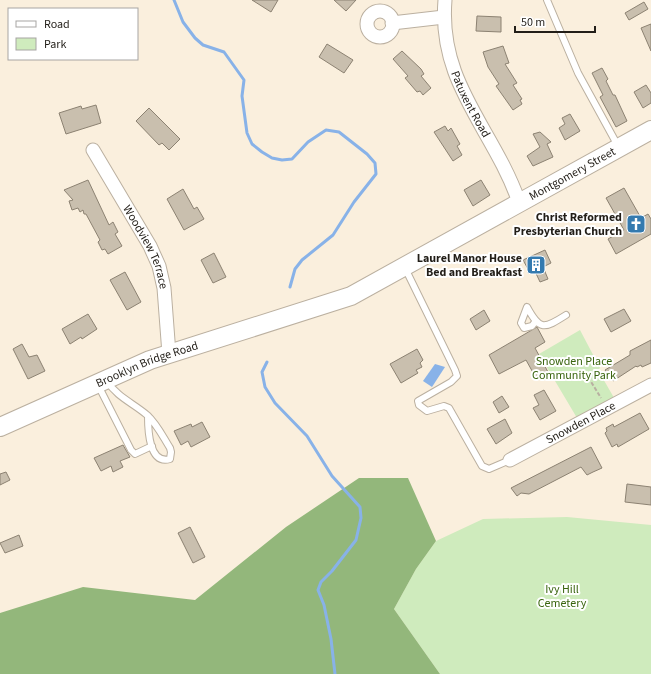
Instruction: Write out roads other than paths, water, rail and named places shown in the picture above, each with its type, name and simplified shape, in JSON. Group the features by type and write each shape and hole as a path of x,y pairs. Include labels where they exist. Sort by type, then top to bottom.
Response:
{"street":[{"name":"Patuxent Road","path":"445,0 444,17 448,52 455,76 473,112 505,168 519,202"},
{"path":"392,23 444,17"},
{"name":"Montgomery Street","path":"300,313 351,296 651,130"},
{"name":"Woodview Terrace","path":"93,150 150,246 159,266 164,288 169,354"},
{"name":"Brooklyn Bridge Road","path":"0,427 102,381 169,354 300,313"},
{"name":"Snowden Place","path":"510,460 651,385"}],"lane":[{"path":"547,0 578,73 619,147"},
{"path":"404,266 456,370 456,376 451,382 418,401 418,405 427,411 444,406 449,408 482,466 489,469 510,460"},
{"path":"535,322 541,325 551,324 566,316"},
{"path":"102,381 118,395 148,416 155,424 170,448 170,459 163,460 153,451 148,416"},
{"path":"102,381 132,450 136,454 152,446"}],"water":[{"path":"435,364 445,367 432,387 423,381"}],"waterway":[{"path":"174,0 183,22 195,38 203,45 224,52 244,80 242,96 247,133 252,144 272,158 282,160 292,159 308,142 326,130 339,132 367,154 375,163 376,174 354,202 333,235 302,260 295,269 290,287"},
{"path":"267,362 262,372 265,387 275,403 307,436 332,476 360,507 361,518 356,540 332,571 321,582 318,590 324,605 331,639 335,674"}],"place":[{"name":"Christ Reformed Presbyterian Church","path":"636,224"},
{"name":"Laurel Manor House Bed and Breakfast","path":"536,265"}],"park label":[{"name":"Snowden Place Community Park","path":"574,368"},
{"name":"Ivy Hill Cemetery","path":"562,596"}]}
